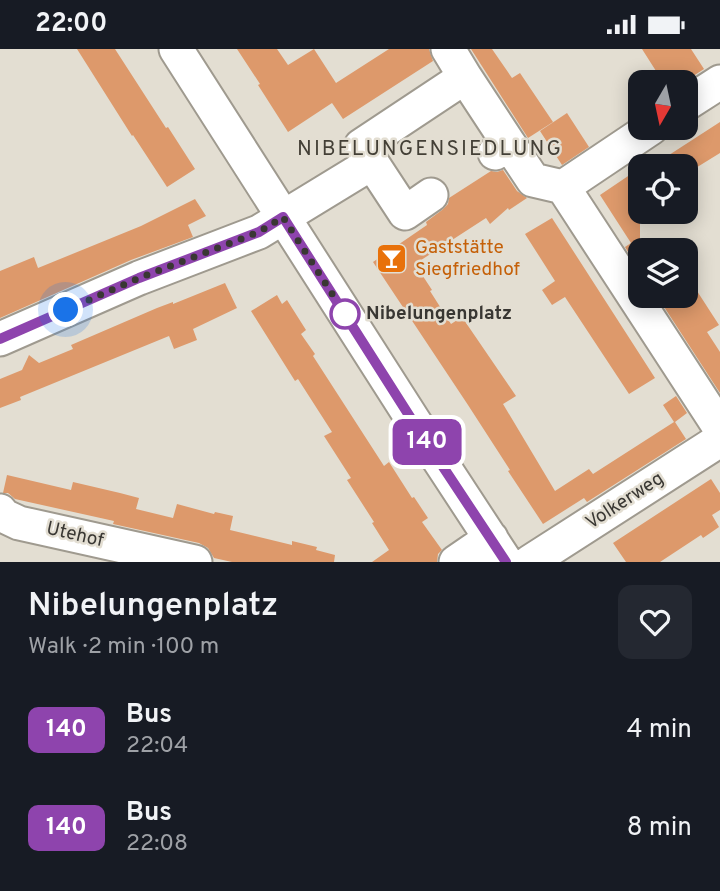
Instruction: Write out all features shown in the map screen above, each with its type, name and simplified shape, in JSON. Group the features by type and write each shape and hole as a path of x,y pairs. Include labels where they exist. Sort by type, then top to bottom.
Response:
{"street":[{"path":"176,49 412,420 499,550 456,562"},
{"path":"448,49 502,149 533,180 563,187 720,428"},
{"path":"431,195 405,213 361,146 465,77"},
{"path":"698,96 720,82"},
{"path":"563,187 633,140"},
{"path":"0,339 139,278 259,232 372,163"},
{"name":"Volkerweg","path":"530,562 720,440"},
{"name":"Utehof","path":"0,511 19,523 195,562"}],"building":[{"path":"77,49 115,49 195,169 167,187"},
{"path":"237,49 277,49 288,65 314,49 336,83 389,49 429,49 433,61 343,119 332,103 288,132"},
{"path":"471,49 492,49 512,78 520,73 553,122 528,138"},
{"path":"642,49 691,49 704,69 698,73 698,70 655,70"},
{"path":"567,113 589,147 562,165 540,131"},
{"path":"720,122 720,153 698,167 698,154 671,154 692,140 698,140 698,136"},
{"path":"503,170 517,191 527,198 509,210 508,208 490,224 486,218 415,264 451,324 462,317 516,396 503,404 555,491 589,469 593,474 674,422 663,405 676,396 687,413 675,422 686,439 587,502 584,498 543,524 373,262 427,225 426,222 448,204 449,198 491,171"},
{"path":"628,176 628,224 640,224 640,238 628,238 600,195"},
{"path":"195,199 206,216 188,225 193,237 131,260 0,318 0,271 34,257 38,268 141,226"},
{"path":"552,218 655,378 629,394 565,297 552,305 542,290 555,281 525,234"},
{"path":"225,283 237,308 193,329 197,340 174,349 169,336 20,397 21,400 0,408 0,379 22,370 29,355 39,363 73,349 71,345 157,308"},
{"path":"698,293 719,325 707,332 720,352 720,393 665,308 698,308"},
{"path":"277,295 282,304 287,300 306,330 301,334 315,354 313,356 384,466 389,462 428,518 422,522 442,550 438,554 437,562 372,562 389,550 347,480 351,478 324,436 332,432 298,379 295,381 251,311"},
{"path":"7,475 71,490 73,482 120,493 139,498 136,509 173,518 177,504 233,516 230,530 292,545 292,541 317,547 316,550 335,555 334,562 232,562 214,558 208,548 199,543 15,499 8,493 3,493"},
{"path":"711,479 720,493 720,510 712,515 719,527 703,538 701,535 660,562 626,562 613,543"}],"bus line":[{"name":"140","path":"0,339 139,278 259,232 283,217 506,562"}],"place":[{"name":"Gaststätte Siegfriedhof","path":"392,259"},
{"name":"Nibelungenplatz","path":"345,314"}],"district":[{"name":"NIBELUNGENSIEDLUNG","path":"430,149"}],"route":[{"path":"66,310 139,278 259,232 283,217 345,314"}]}
